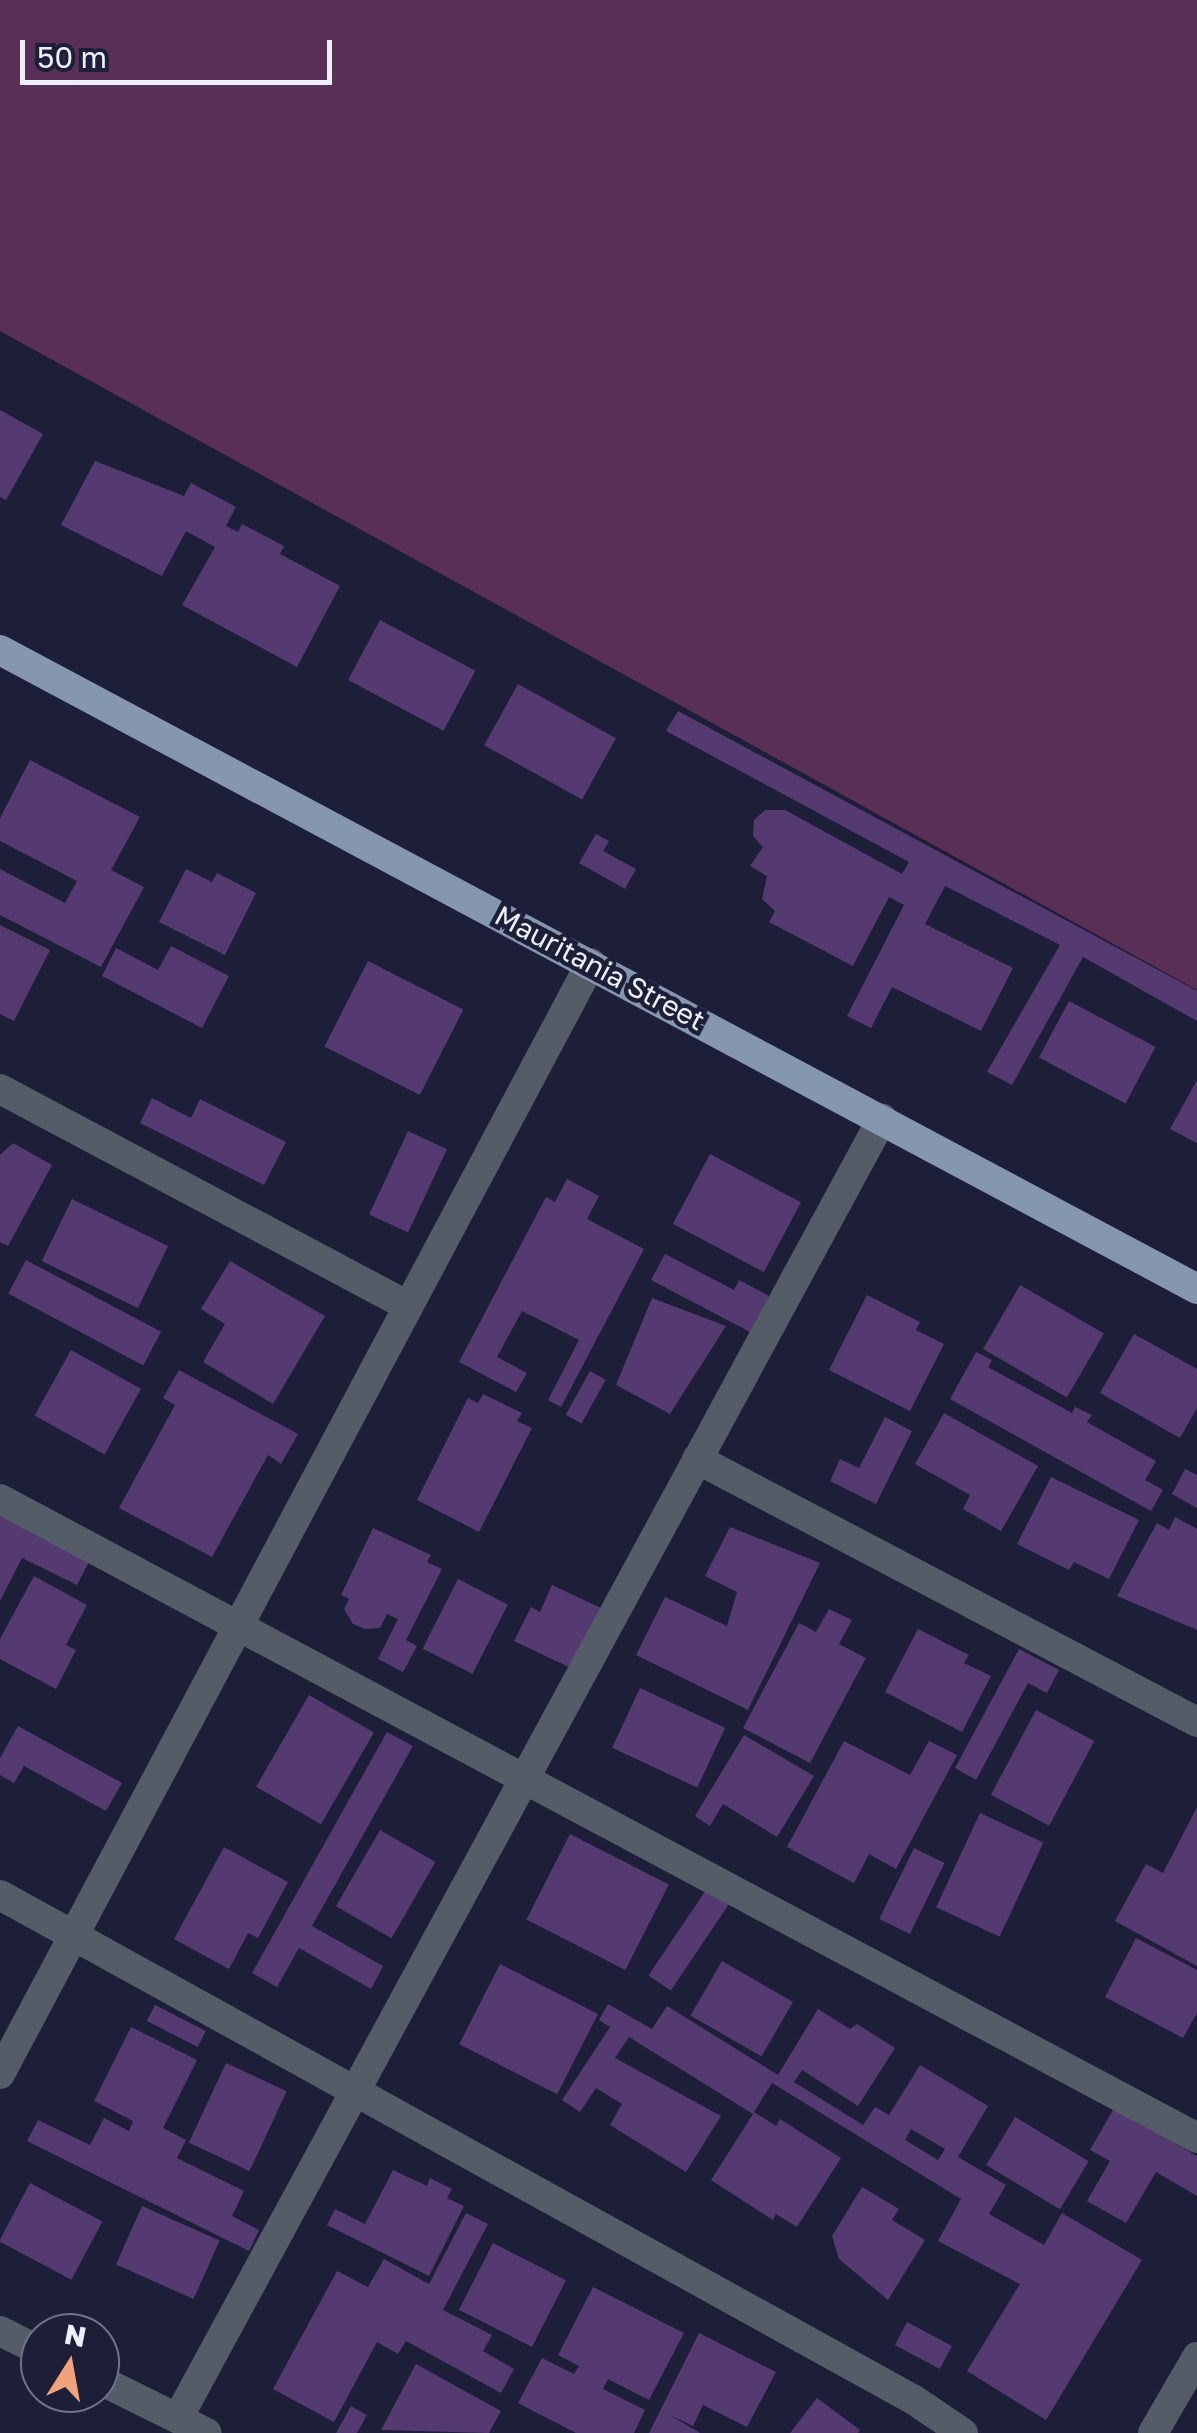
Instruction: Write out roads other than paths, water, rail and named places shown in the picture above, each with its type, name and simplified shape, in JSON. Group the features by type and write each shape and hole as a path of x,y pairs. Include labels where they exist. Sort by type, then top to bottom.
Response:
{"main road":[{"name":"Mauritania Street","path":"0,650 591,962 1197,1289"}],"street":[{"path":"0,2074 591,962"},
{"path":"0,1089 408,1306"},
{"path":"178,2418 882,1119"},
{"path":"697,1459 1197,1722"},
{"path":"0,1499 1197,2138"},
{"path":"0,1895 75,1932 354,2094 914,2400 962,2433"},
{"path":"1153,2433 1197,2357"},
{"path":"120,2390 207,2433"}]}
